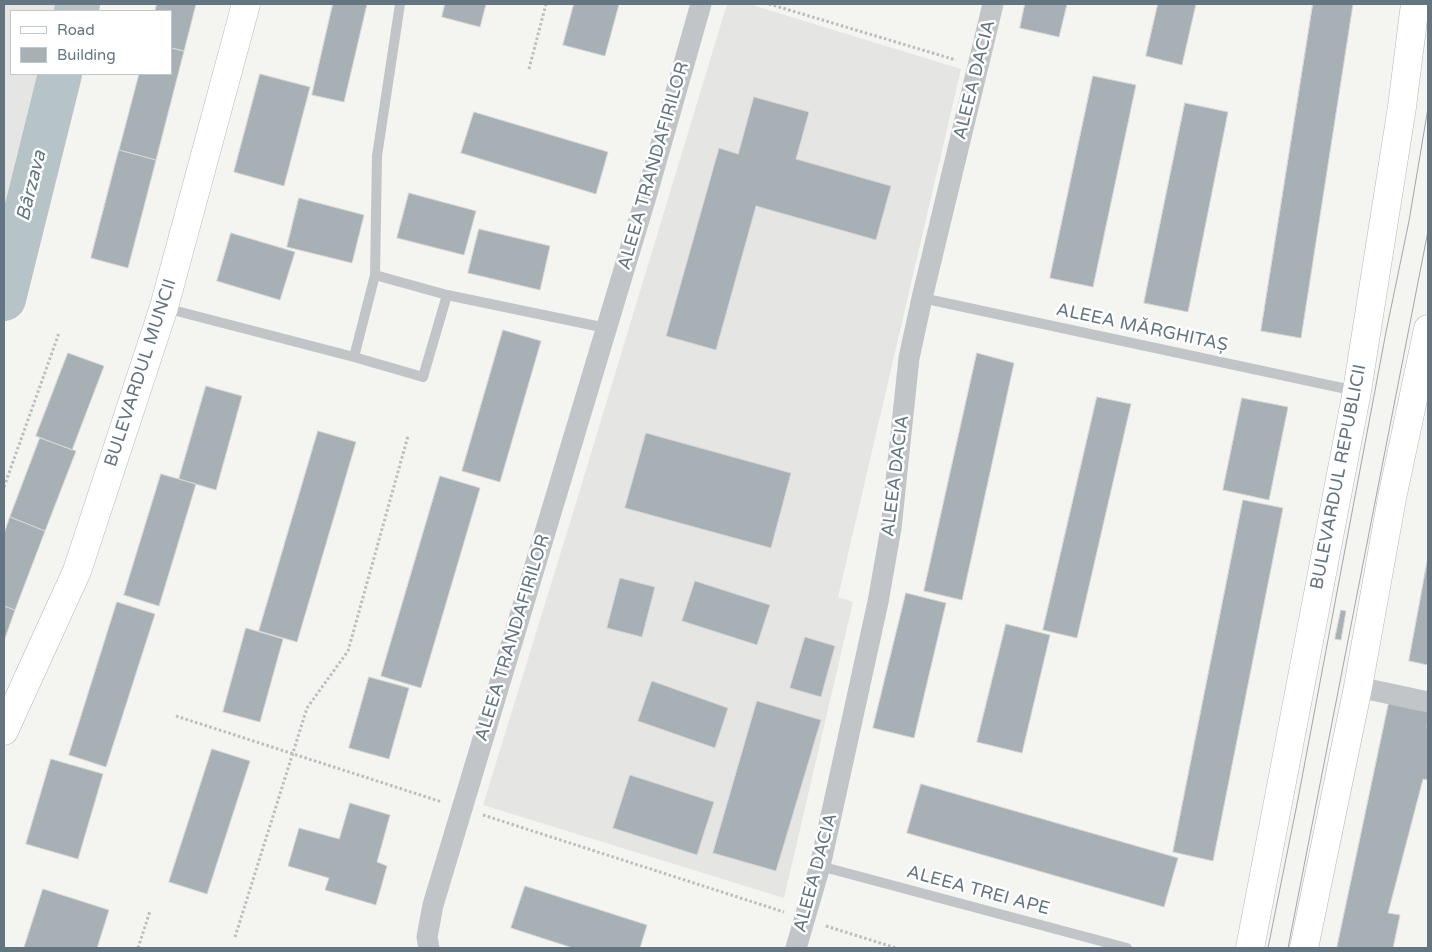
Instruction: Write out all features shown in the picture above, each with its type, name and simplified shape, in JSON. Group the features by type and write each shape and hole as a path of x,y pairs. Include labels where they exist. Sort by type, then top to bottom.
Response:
{"main road":[{"name":"BULEVARDUL MUNCII","path":"4,731 77,571 164,308 246,4"},
{"name":"BULEVARDUL REPUBLICII","path":"1250,948 1356,391 1402,107 1415,4"},
{"path":"1304,948 1358,687 1392,498 1428,329"}],"street":[{"name":"ALEEA TRANDAFIRILOR","path":"429,948 426,938 433,905 701,4"},
{"name":"ALEEA DACIA","path":"796,948 820,866 878,602 891,528 908,358 993,4"},
{"path":"1358,687 1428,702"}],"lane":[{"path":"354,357 375,275 377,156 400,4"},
{"path":"375,275 447,295 606,328"},
{"path":"164,308 354,357 423,377 447,295"},
{"name":"ALEEA MĂRGHITAȘ","path":"922,298 1356,391"},
{"name":"ALEEA TREI APE","path":"820,866 1127,948"}],"path":[{"path":"529,69 546,4"},
{"path":"770,4 978,66"},
{"path":"4,487 59,333"},
{"path":"235,937 307,708 348,651 408,436"},
{"path":"176,716 896,948"},
{"path":"138,948 150,911"}],"shaded area":[{"path":"4,4 77,4 75,10 10,10 10,75 53,75 4,213"},
{"path":"727,4 749,4 961,69 838,597 853,602 784,898 483,805"}],"building":[{"path":"157,4 196,4 184,51 172,48 172,10 155,10"},
{"path":"333,4 367,4 344,102 312,95"},
{"path":"445,4 486,4 480,27 442,17"},
{"path":"574,4 619,4 605,56 563,45"},
{"path":"1025,4 1067,4 1059,37 1020,28"},
{"path":"1158,4 1196,4 1182,65 1146,56"},
{"path":"1313,4 1353,4 1301,338 1261,331"},
{"path":"172,48 184,51 156,160 119,150 139,75 172,75"},
{"path":"260,74 310,87 284,186 234,172"},
{"path":"1093,76 1136,85 1093,287 1050,278"},
{"path":"754,97 809,112 796,159 891,186 876,240 756,206 716,350 666,336 719,148 738,154"},
{"path":"1185,103 1228,112 1188,312 1144,303"},
{"path":"474,112 608,152 596,194 461,153"},
{"path":"119,150 156,160 128,268 91,258"},
{"path":"409,193 476,211 464,255 397,238"},
{"path":"299,198 364,215 352,263 287,247"},
{"path":"479,229 550,246 540,290 468,273"},
{"path":"231,233 295,252 280,300 217,281"},
{"path":"503,330 541,341 500,482 462,471"},
{"path":"68,353 104,366 72,450 36,436"},
{"path":"977,353 1014,363 962,600 924,591"},
{"path":"206,386 242,396 216,490 179,479"},
{"path":"1097,397 1131,404 1077,638 1043,630"},
{"path":"1242,398 1288,407 1269,500 1223,490"},
{"path":"318,431 356,442 297,642 259,631"},
{"path":"646,433 791,473 771,548 625,508"},
{"path":"40,438 76,451 45,531 10,517"},
{"path":"161,474 196,484 159,606 124,595"},
{"path":"440,476 480,488 421,688 381,676"},
{"path":"1243,500 1283,508 1213,861 1173,852"},
{"path":"10,517 45,531 15,610 4,606 4,534"},
{"path":"1428,557 1428,665 1409,661"},
{"path":"620,578 655,587 642,637 607,628"},
{"path":"695,581 770,605 757,645 682,621"},
{"path":"906,593 946,603 914,738 873,728"},
{"path":"117,602 155,614 106,767 69,755"},
{"path":"4,606 15,610 4,641"},
{"path":"1341,610 1346,611 1341,640 1335,639"},
{"path":"1006,624 1050,635 1022,753 977,742"},
{"path":"246,628 283,639 260,722 223,712"},
{"path":"805,637 835,646 821,697 790,688"},
{"path":"369,677 409,688 389,759 349,748"},
{"path":"652,681 728,708 715,748 638,721"},
{"path":"757,701 821,720 776,871 713,853"},
{"path":"1389,702 1428,711 1428,780 1423,779 1388,913 1400,915 1393,948 1337,948"},
{"path":"212,749 250,761 207,894 169,882"},
{"path":"51,759 103,774 78,859 26,844"},
{"path":"630,775 714,802 697,855 613,828"},
{"path":"921,784 1178,858 1164,907 907,833"},
{"path":"350,803 390,815 377,862 387,866 376,905 325,890 329,878 288,866 299,828 339,839"},
{"path":"525,886 647,925 640,948 573,948 511,928"},
{"path":"43,889 109,910 97,948 24,948"}],"waterway":[{"name":"Bârzava","path":"76,10 78,4"},
{"name":"Bârzava","path":"4,299 60,75"}],"tram line":[{"path":"1268,948 1409,221 1428,108"},
{"path":"1288,948 1428,231"}]}
